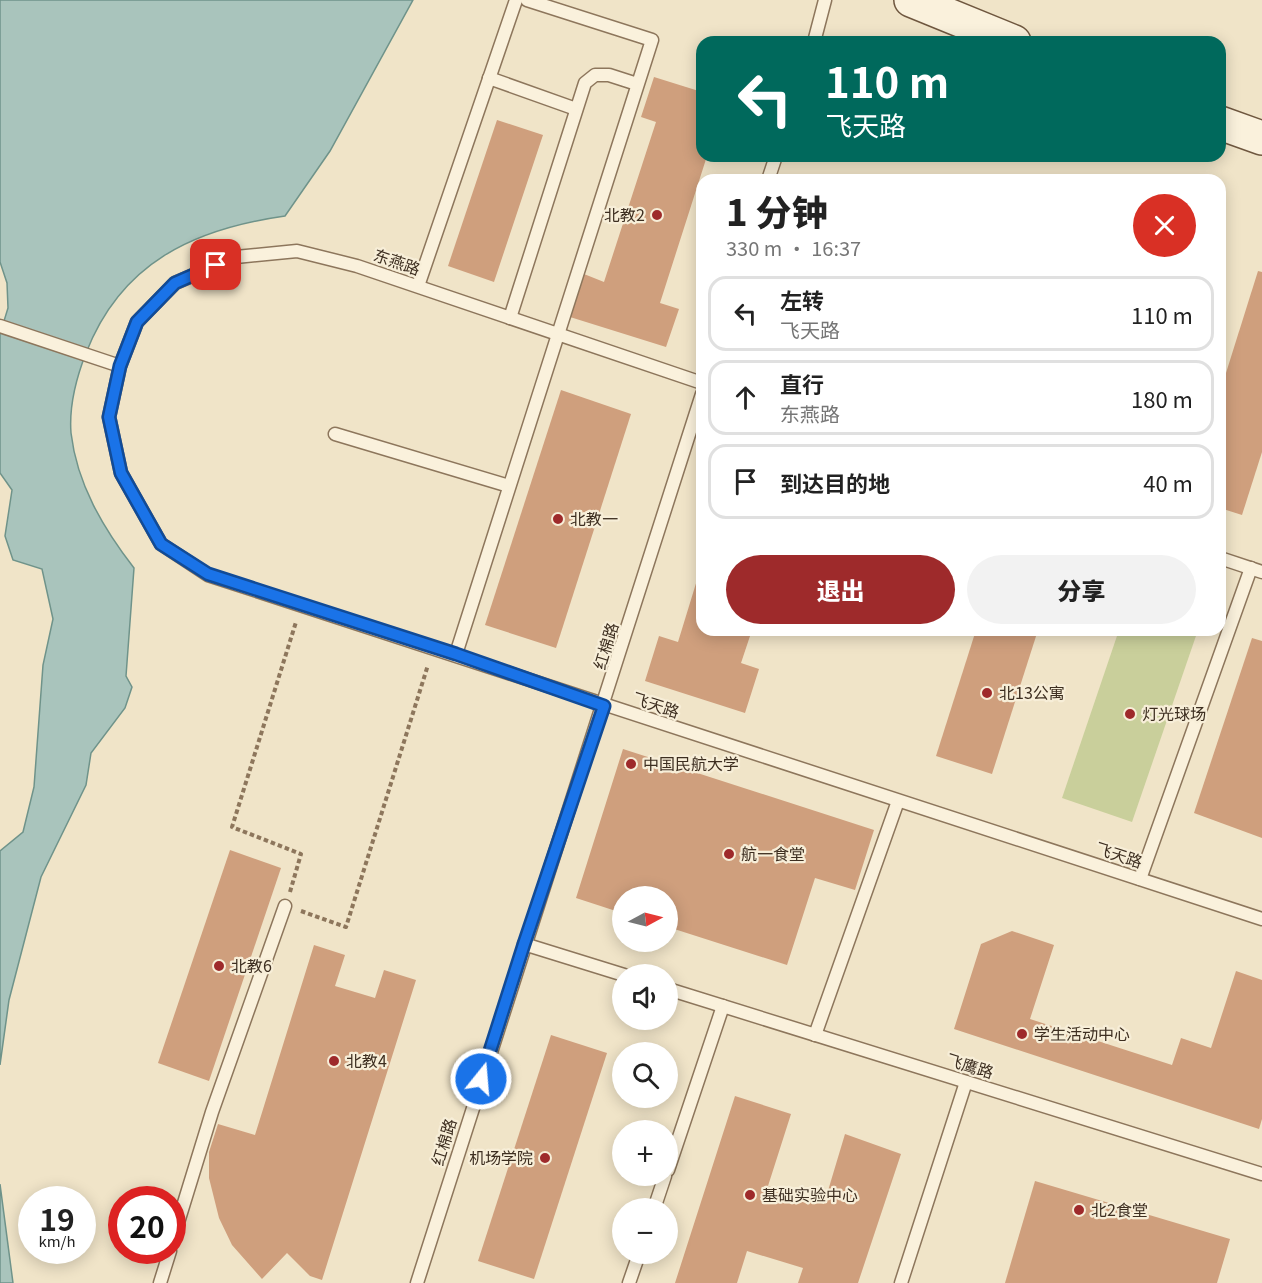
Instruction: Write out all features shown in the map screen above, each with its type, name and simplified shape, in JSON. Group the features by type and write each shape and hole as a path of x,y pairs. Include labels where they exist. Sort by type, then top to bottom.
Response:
{"main road":[{"path":"911,0 999,36"},
{"path":"1226,125 1262,138"}],"lane":[{"path":"418,286 516,0"},
{"path":"456,654 652,39 527,0"},
{"path":"816,36 825,0"},
{"path":"510,318 585,83 595,75 609,75 637,84"},
{"path":"489,78 576,109"},
{"name":"东燕路","path":"120,366 137,322 175,283 236,256 297,251 357,266 696,381"},
{"path":"1,326 120,366"},
{"name":"飞天路","path":"120,366 109,417 121,473 161,544 208,574 456,654 604,706 1262,919"},
{"name":"红棉路","path":"417,1283 524,944 604,706 696,413"},
{"path":"335,434 509,486"},
{"path":"1140,879 1256,570 1226,560"},
{"path":"815,1035 898,801"},
{"path":"186,1196 212,1112 285,906"},
{"path":"524,944 612,971"},
{"name":"飞鹰路","path":"678,992 1262,1174"},
{"path":"678,1140 723,1006"},
{"path":"901,1283 966,1082"},
{"path":"160,1283 166,1264"},
{"path":"629,1283 636,1264"}],"path":[{"path":"302,605 232,827 301,854 285,906 346,927 434,647"}],"green space":[{"name":"灯光球场","path":"1117,636 1196,636 1132,822 1062,798"}],"water":[{"path":"0,0 413,0 330,151 285,216 220,230 191,241 164,256 140,274 119,295 101,322 86,353 74,392 71,433 85,488 102,521 134,568 126,676 132,687 125,708 91,753 86,785 41,877 9,1000 0,1065 0,851 23,832 34,787 43,665 53,619 42,569 13,560 5,536 12,490 0,473 0,334 8,308 7,283 0,262"},
{"path":"0,1184 13,1283 0,1283"}],"building":[{"name":"北教2","path":"654,77 696,90 696,162 705,162 701,174 696,174 696,190 660,303 679,309 666,347 570,317 584,274 604,282 656,122 641,117"},
{"path":"497,120 543,135 494,282 448,266"},
{"path":"1258,271 1262,272 1262,452 1242,515 1226,510 1226,373"},
{"name":"北教一","path":"561,390 631,414 556,648 485,625"},
{"path":"696,583 696,636 750,636 741,663 759,669 745,713 645,681 659,636 678,642"},
{"name":"北13公寓","path":"974,636 1036,636 992,774 936,756"},
{"path":"1252,638 1262,641 1262,838 1194,813"},
{"name":"航一食堂","path":"623,749 874,830 855,890 815,878 787,965 678,930 678,886 612,886 612,910 576,898"},
{"name":"北教6","path":"230,850 281,868 209,1081 158,1063"},
{"name":"学生活动中心","path":"1012,931 1054,945 1030,1019 1172,1065 1181,1038 1211,1048 1236,971 1262,980 1262,1119 1259,1129 954,1029 981,944"},
{"name":"北教4","path":"314,945 345,955 335,986 375,998 384,970 416,980 322,1280 310,1276 287,1253 262,1279 232,1245 219,1218 209,1178 209,1152 218,1124 255,1135"},
{"path":"551,1035 607,1053 534,1279 478,1261"},
{"name":"基础实验中心","path":"735,1096 791,1114 768,1186 824,1204 845,1134 901,1154 858,1283 798,1283 803,1268 747,1251 737,1283 675,1283"},
{"name":"北2食堂","path":"1035,1181 1230,1239 1217,1283 1005,1283"}],"place":[{"name":"北教2","path":"657,215"},
{"name":"北教一","path":"558,519"},
{"name":"北13公寓","path":"987,693"},
{"name":"灯光球场","path":"1130,714"},
{"name":"中国民航大学","path":"631,764"},
{"name":"航一食堂","path":"729,854"},
{"name":"北教6","path":"219,966"},
{"name":"学生活动中心","path":"1022,1034"},
{"name":"北教4","path":"334,1061"},
{"name":"机场学院","path":"545,1158"},
{"name":"基础实验中心","path":"750,1195"},
{"name":"北2食堂","path":"1079,1210"}],"route":[{"path":"216,265 175,283 137,322 120,366 109,417 121,473 161,544 208,574 456,654 604,706 481,1079"}]}
